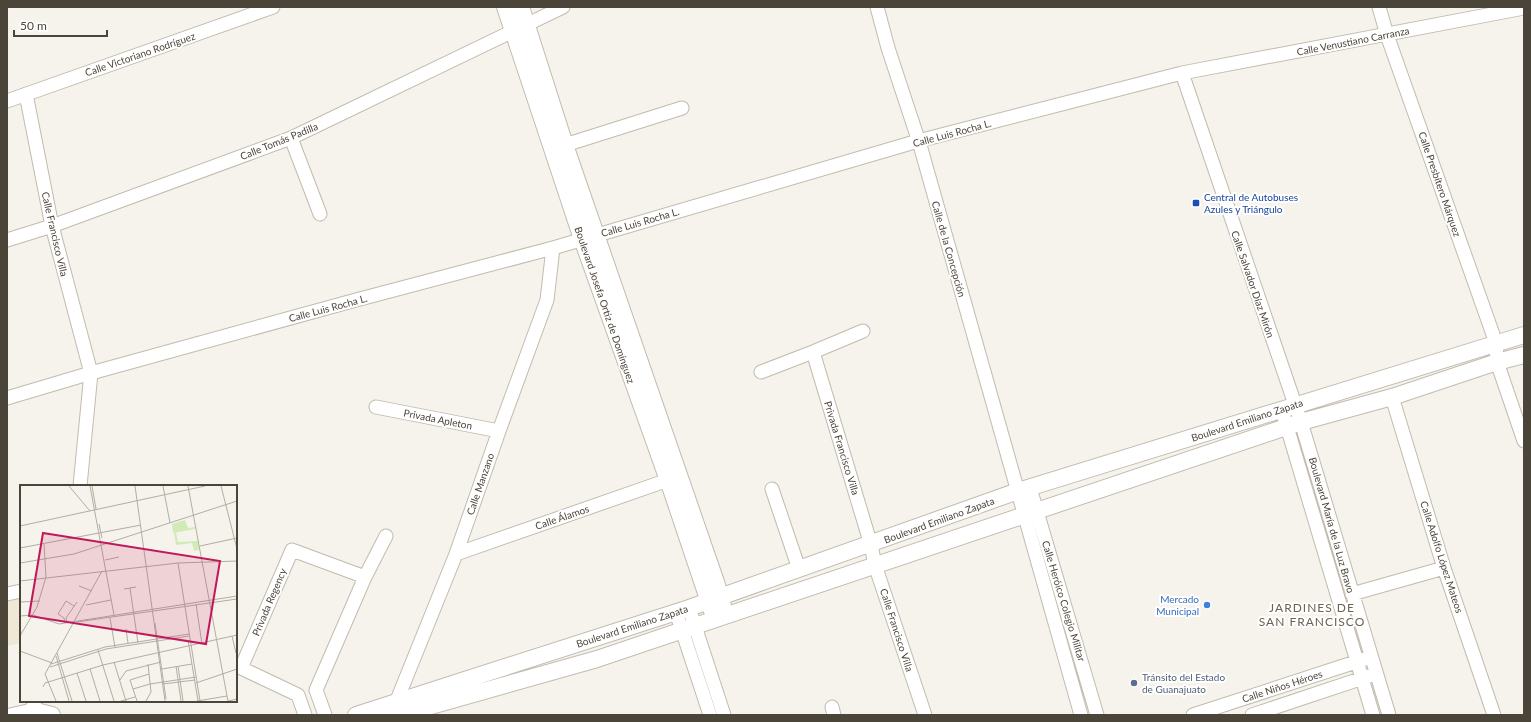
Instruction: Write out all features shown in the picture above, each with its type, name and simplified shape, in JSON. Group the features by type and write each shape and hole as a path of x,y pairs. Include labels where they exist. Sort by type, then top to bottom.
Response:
{"street":[{"name":"Calle Victoriano Rodríguez","path":"7,101 273,7"},
{"name":"Boulevard Josefa Ortiz de Domínguez","path":"505,7 520,28 565,145 589,237 716,582 714,599"},
{"name":"Boulevard Josefa Ortiz de Domínguez","path":"520,7 520,28 668,480 714,599"},
{"name":"Calle Tomás Padilla","path":"7,240 52,226 291,138 563,7"},
{"name":"Calle de la Concepción","path":"877,7 888,48 918,141 1024,490"},
{"name":"Calle Presbítero Márquez","path":"1379,7 1387,35 1496,343 1497,362 1524,441"},
{"name":"Calle Venustiano Carranza","path":"1182,73 1524,8"},
{"name":"Calle Luis Rocha L.","path":"7,398 91,373 356,300 553,248 918,141 1182,73"},
{"name":"Calle Salvador Díaz Mirón","path":"1182,73 1288,408"},
{"name":"Calle Francisco Villa","path":"26,94 52,226 91,373"},
{"path":"565,145 682,108"},
{"path":"291,138 320,214"},
{"name":"Calle Manzano","path":"395,711 456,554 547,300 553,248"},
{"path":"761,372 863,331"},
{"name":"Boulevard Emiliano Zapata","path":"395,711 1024,490 1524,335"},
{"name":"Privada Francisco Villa","path":"813,352 871,545"},
{"name":"Boulevard Emiliano Zapata","path":"356,715 395,711 597,659 1294,424 1392,397 1497,362 1524,355"},
{"path":"80,485 91,373"},
{"name":"Calle Adolfo López Mateos","path":"1392,397 1444,568 1494,715"},
{"name":"Privada Apleton","path":"376,407 499,431"},
{"name":"Boulevard María de la Luz Bravo","path":"1288,408 1352,594 1370,658 1389,715"},
{"name":"Boulevard María de la Luz Bravo","path":"1294,424 1373,715"},
{"name":"Calle Álamos","path":"456,554 668,480"},
{"path":"772,489 799,569"},
{"name":"Calle Heróico Colegio Militar","path":"1024,490 1080,715"},
{"name":"Calle Heróico Colegio Militar","path":"1030,513 1097,715"},
{"path":"324,715 316,690 366,576 386,536"},
{"name":"Calle Francisco Villa","path":"871,545 875,565 925,715"},
{"name":"Privada Regency","path":"298,695 241,668 292,550 366,576"},
{"path":"1352,594 1444,568"},
{"path":"7,594 20,591"},
{"path":"714,599 720,618"},
{"path":"683,610 724,715"},
{"path":"689,628 710,715"},
{"name":"Calle Niños Héroes","path":"1193,715 1370,658"},
{"name":"Calle Niños Héroes","path":"1252,715 1376,673"},
{"path":"305,715 298,695 316,690"},
{"path":"10,715 32,709 52,715"}],"shaded area":[{"path":"20,597 20,643 7,646 7,600"}],"place":[{"name":"Central de Autobuses Azules y Triángulo","path":"1196,203"},
{"name":"Mercado Municipal","path":"1207,605"},
{"name":"Tránsito del Estado de Guanajuato","path":"1134,683"}],"district":[{"name":"JARDINES DE SAN FRANCISCO","path":"1312,615"}]}
